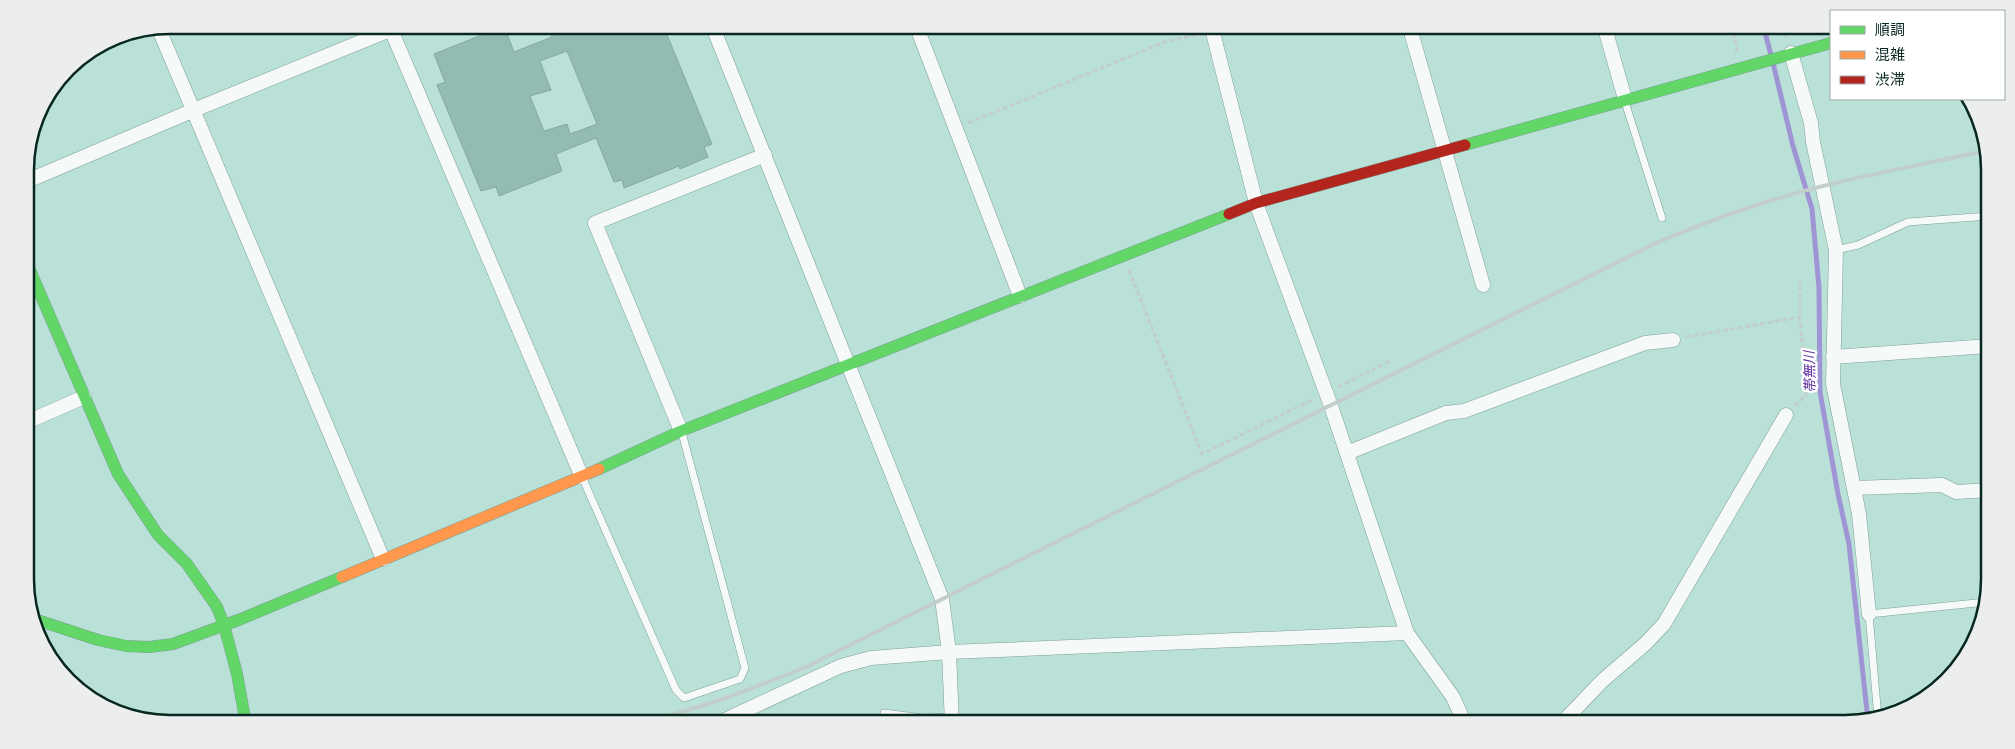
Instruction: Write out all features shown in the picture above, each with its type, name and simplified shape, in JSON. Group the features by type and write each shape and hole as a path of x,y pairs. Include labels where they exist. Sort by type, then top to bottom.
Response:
{"street":[{"path":"161,34 383,559"},
{"path":"34,179 375,34"},
{"path":"397,34 582,477"},
{"path":"716,34 942,599 949,652 952,715"},
{"path":"919,34 1020,296"},
{"path":"1214,34 1256,203 1348,453 1406,633 1453,697 1461,715"},
{"path":"1412,34 1483,284"},
{"path":"1607,34 1625,99"},
{"path":"40,621 98,640 126,646 149,647 174,644 582,477 681,431 1256,203 1444,149 1830,43"},
{"path":"1786,54 1811,123 1813,142 1836,250 1833,384 1859,514 1869,614"},
{"path":"681,431 595,223 765,155"},
{"path":"34,280 118,474 138,508 158,535 187,564 216,607 224,625 237,674 244,715"},
{"path":"1348,453 1446,413 1464,411 1627,349 1645,343 1673,340"},
{"path":"1833,357 1981,347"},
{"path":"34,419 84,397"},
{"path":"1570,715 1602,681 1645,644 1664,624 1786,415"},
{"path":"1854,488 1942,485 1956,492 1981,491"},
{"path":"737,715 841,666 871,658 949,652 1406,633"}],"lane":[{"path":"1625,99 1662,218"},
{"path":"1836,250 1858,246 1908,222 1981,217"},
{"path":"582,477 676,690 684,698 740,680 745,668 681,431"},
{"path":"1877,712 1869,614 1979,603"},
{"path":"884,713 900,715"}],"path":[{"path":"956,128 1165,42 1192,34"},
{"path":"1734,34 1740,67"},
{"path":"1123,255 1202,454 1390,362"},
{"path":"1786,415 1806,395 1800,317 1800,280"},
{"path":"1673,340 1800,317"},
{"path":"876,715 884,713"}],"building":[{"path":"484,34 507,34 514,52 552,37 551,34 667,34 712,144 704,147 708,157 680,169 679,166 624,188 622,180 614,182 596,138 556,154 562,171 499,196 496,187 481,191 437,85 445,82 434,54","holes":["567,51 597,124 570,134 567,124 544,131 530,96 551,90 540,61"]}],"waterway":[{"name":"帯無川","path":"1765,34 1771,55"},
{"name":"帯無川","path":"1773,63 1793,146 1812,209 1819,288 1820,392 1849,544 1867,714"}],"railway":[{"path":"669,715 721,700 808,666 1656,243 1728,215 1800,192 1980,152"}],"traffic: fast":[{"path":"1465,145 1830,43"},
{"path":"599,469 681,431 1229,214"},
{"path":"34,280 118,474 158,535 187,564 217,607 224,625 237,674 244,715"},
{"path":"40,621 98,640 126,646 149,647 173,644 241,619 342,577"}],"traffic: slow":[{"path":"342,577 599,469"}],"traffic: jam":[{"path":"1229,214 1256,203 1465,145"}]}
